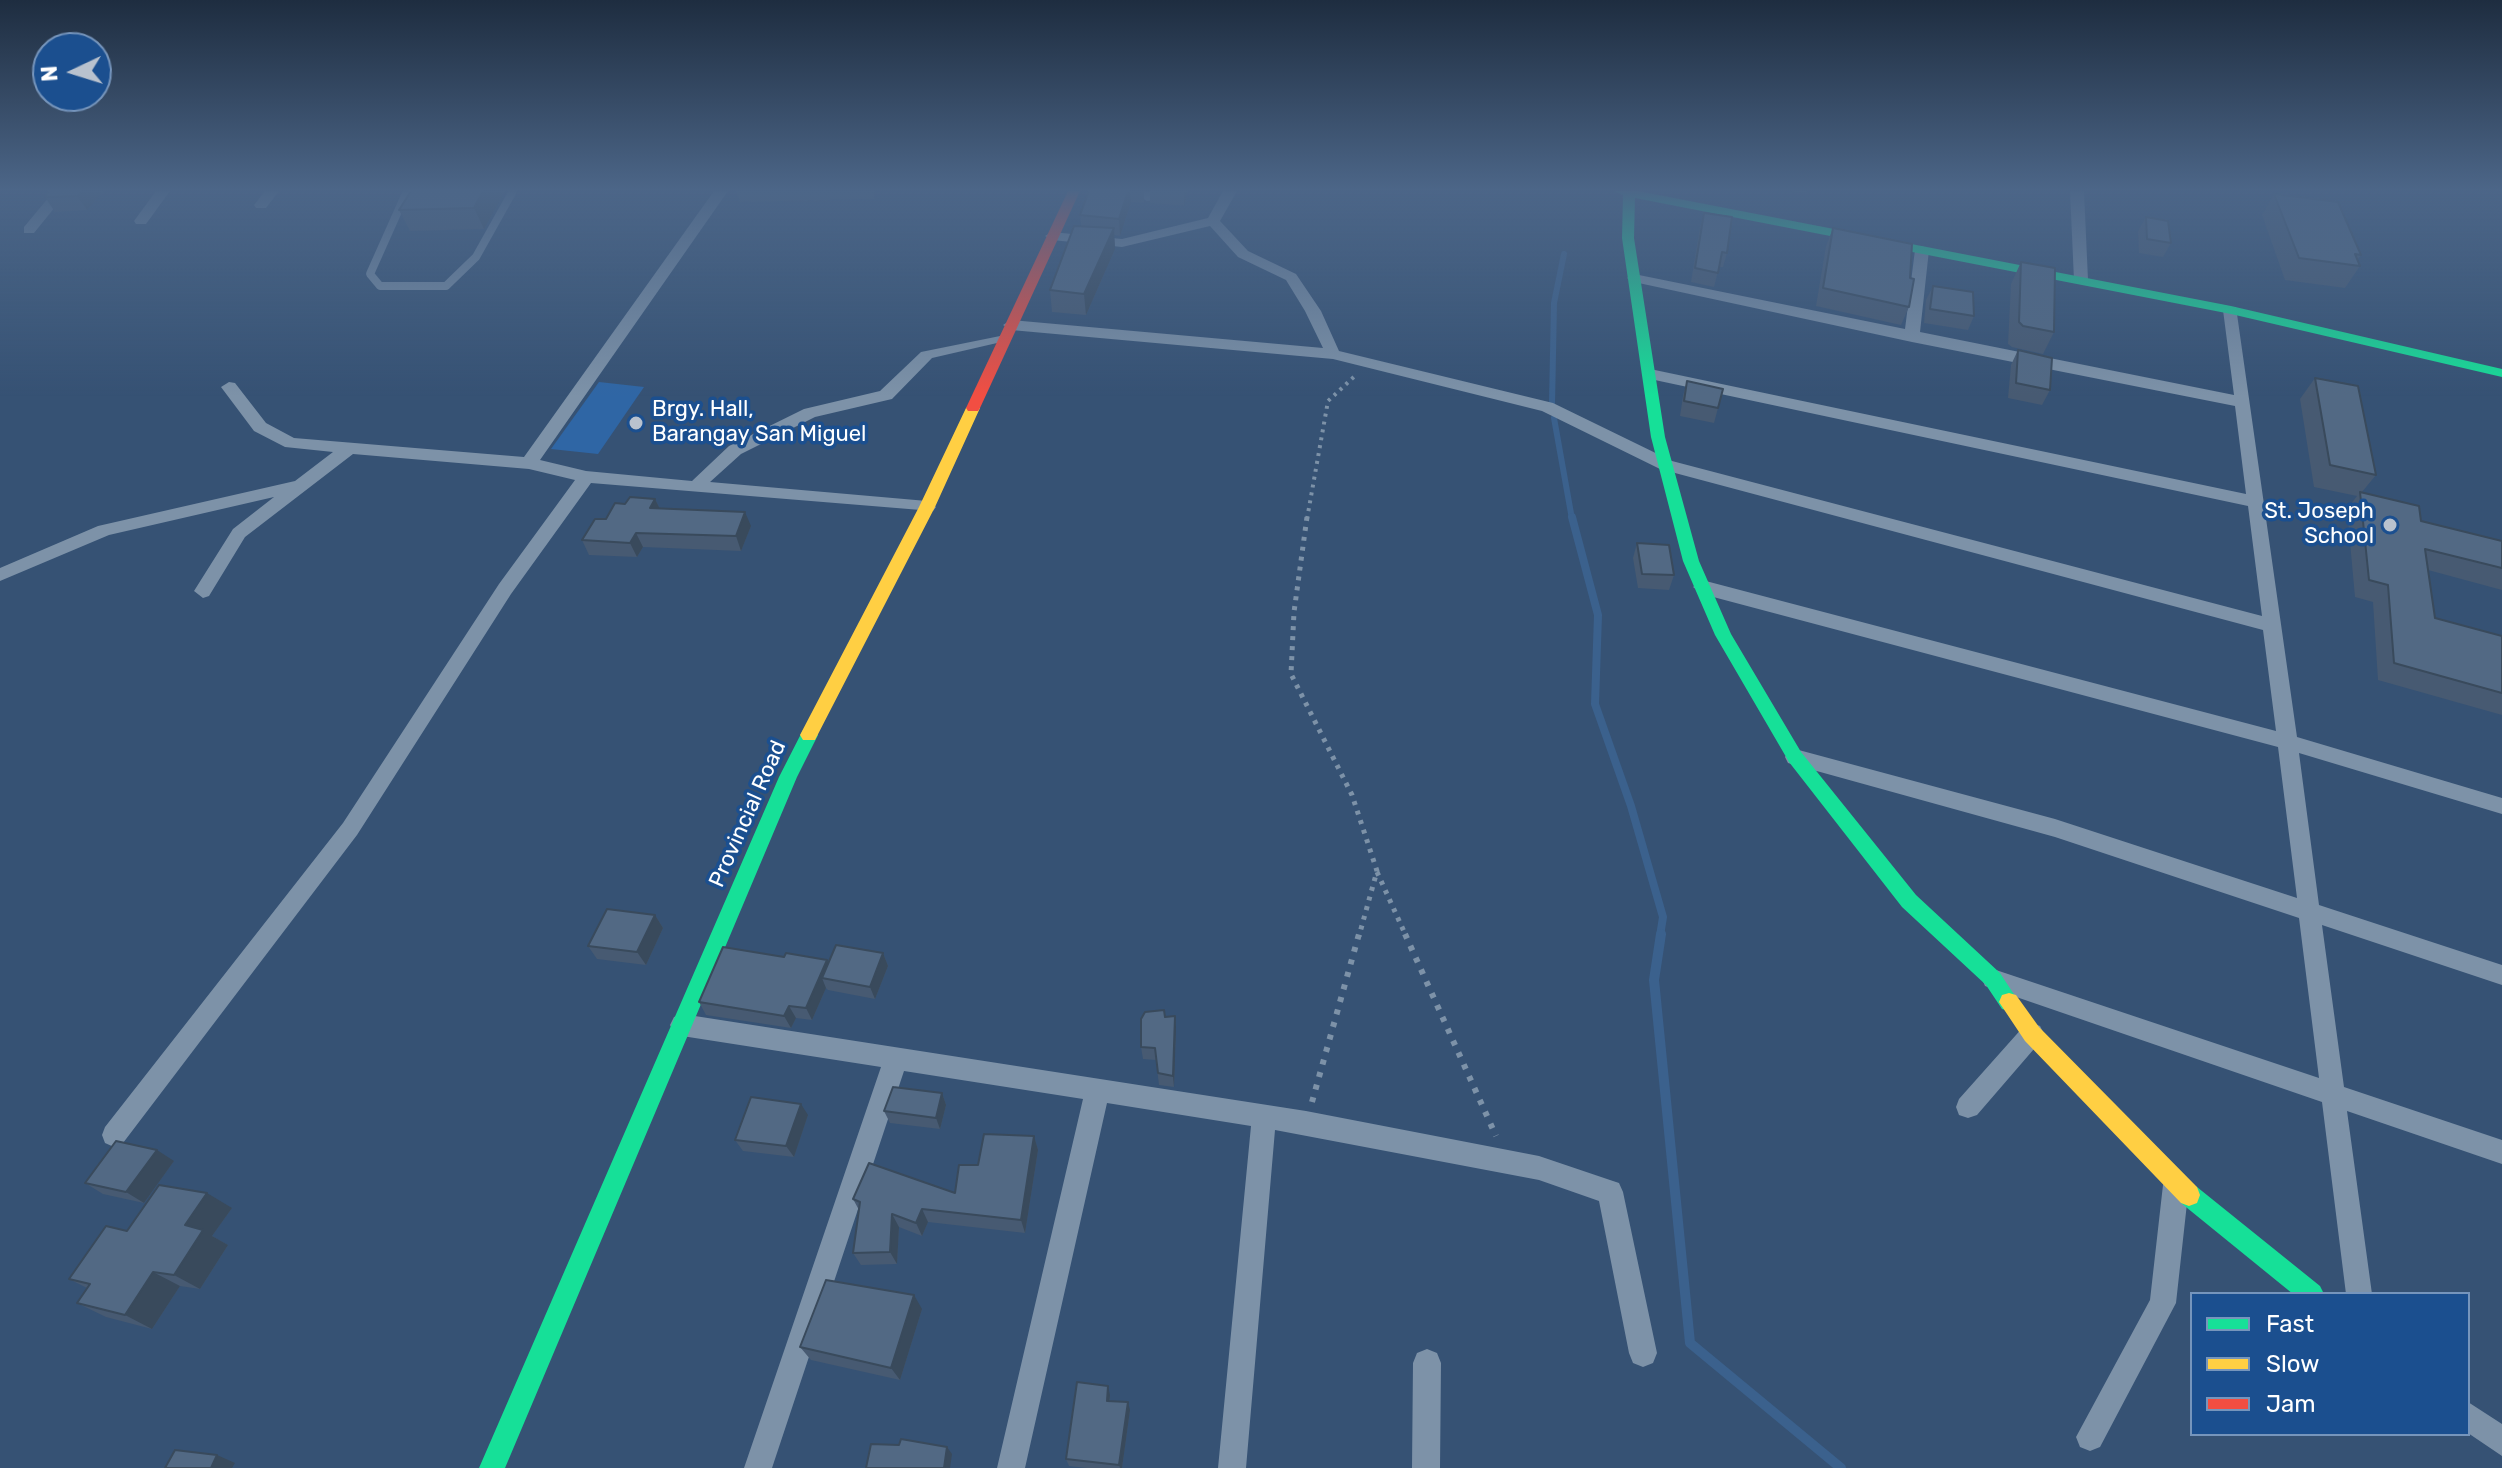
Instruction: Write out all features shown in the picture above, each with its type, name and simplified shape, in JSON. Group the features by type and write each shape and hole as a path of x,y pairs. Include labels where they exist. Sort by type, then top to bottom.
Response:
{"street":[{"path":"529,463 673,260"},
{"name":"Provincial Road","path":"492,1468 788,777 927,507 1041,260"},
{"path":"1254,260 1291,277 1313,311 1333,354"},
{"path":"1631,260 1666,465 1691,561 1723,635 1795,757 1909,901 1993,979 2032,1034 2176,1185 2310,1292"},
{"path":"1912,337 1921,260"},
{"path":"1972,260 2231,310 2502,373"},
{"path":"2080,260 2081,280"},
{"path":"1634,278 2243,402"},
{"path":"2231,310 2359,1292"},
{"path":"695,487 735,450 810,413 886,395 927,355 1008,331 1333,354 1547,407 1666,465 2272,626"},
{"path":"1650,374 2256,502"},
{"path":"229,387 260,427 291,443 529,463 586,477 927,507"},
{"path":"203,591 239,533 351,447"},
{"path":"114,1135 350,829 505,589 586,477"},
{"path":"0,575 104,530 300,485"},
{"path":"1702,587 2288,742 2502,806"},
{"path":"1795,757 2055,828 2502,975"},
{"path":"1993,979 2502,1152"},
{"path":"682,1025 895,1061 1306,1123 1539,1168 1610,1192 1643,1353"},
{"path":"1968,1107 2032,1034"},
{"path":"758,1468 895,1061"},
{"path":"1011,1468 1097,1092"},
{"path":"1232,1468 1264,1117"},
{"path":"2090,1437 2163,1303 2176,1185"},
{"path":"1426,1468 1427,1363"}],"lane":[{"path":"376,260 370,274 380,286 446,286 473,260"}],"path":[{"path":"1368,363 1328,401 1311,488 1294,612 1291,674 1352,795 1377,871 1509,1164"},
{"path":"1306,1123 1377,871"}],"shaded area":[{"path":"599,382 644,387 598,454 551,449"}],"building":[{"path":"1061,260 1100,260 1084,294 1050,290"},
{"path":"1696,260 1721,260 1718,273 1695,268"},
{"path":"1828,260 1911,260 1910,278 1914,279 1909,307 1823,288"},
{"path":"2310,260 2357,260 2360,266"},
{"path":"2021,262 2055,268 2054,332 2023,326 2019,322"},
{"path":"1933,286 1973,292 1974,316 1930,309"},
{"path":"2018,350 2052,358 2050,390 2016,383"},
{"path":"2315,378 2358,386 2376,475 2330,465"},
{"path":"1687,381 1723,389 1718,408 1684,401"},
{"path":"2360,492 2419,506 2421,521 2502,541 2502,568 2425,549 2435,618 2502,636 2502,693 2394,663 2388,585 2369,580"},
{"path":"630,497 655,499 650,508 745,512 736,536 636,533 630,543 582,540 595,519 606,519 615,503 625,504"},
{"path":"1637,543 1669,545 1674,575 1642,574"},
{"path":"607,909 655,915 637,952 588,946"},
{"path":"836,945 883,953 870,987 822,978"},
{"path":"723,947 827,960 806,1008 789,1006 784,1016 699,1002"},
{"path":"1164,1010 1165,1017 1175,1016 1173,1076 1158,1073 1155,1048 1141,1047 1141,1019 1145,1012"},
{"path":"893,1087 942,1093 936,1118 884,1111"},
{"path":"751,1097 801,1104 786,1146 735,1140"},
{"path":"984,1134 1034,1136 1021,1220 922,1209 916,1223 892,1214 890,1252 853,1253 860,1202 853,1199 869,1163 955,1193 959,1165 978,1165"},
{"path":"116,1141 157,1150 126,1192 85,1183"},
{"path":"159,1185 207,1193 185,1225 203,1230 174,1275 153,1272 125,1315 77,1303 90,1284 69,1279 106,1226 127,1231"},
{"path":"826,1280 914,1295 891,1368 800,1347"},
{"path":"1077,1382 1108,1386 1107,1401 1128,1402 1119,1465 1066,1459"},
{"path":"901,1439 947,1447 944,1468 866,1468 871,1444 899,1445"},
{"path":"175,1450 217,1455 211,1468 165,1468"}],"waterway":[{"path":"1552,404 1554,303 1563,260"},
{"path":"1554,418 1572,519"},
{"path":"1572,517 1598,615 1595,704 1631,806 1663,917 1660,936"},
{"path":"1661,934 1654,980 1690,1343 1841,1468"}],"traffic: fast":[{"path":"1631,260 1658,437 1691,561 1723,635 1795,757 1909,901 1993,979 2009,1002"},
{"path":"1972,260 2231,310 2502,373"},
{"path":"492,1468 788,777 809,735"},
{"path":"2189,1195 2310,1292"}],"traffic: slow":[{"path":"809,735 927,507 973,408"},
{"path":"2009,1002 2032,1034 2189,1195"}],"traffic: jam":[{"path":"973,408 1042,260"}],"place":[{"name":"Brgy. Hall, Barangay San Miguel","path":"636,423"},
{"name":"St. Joseph School","path":"2390,525"}]}
